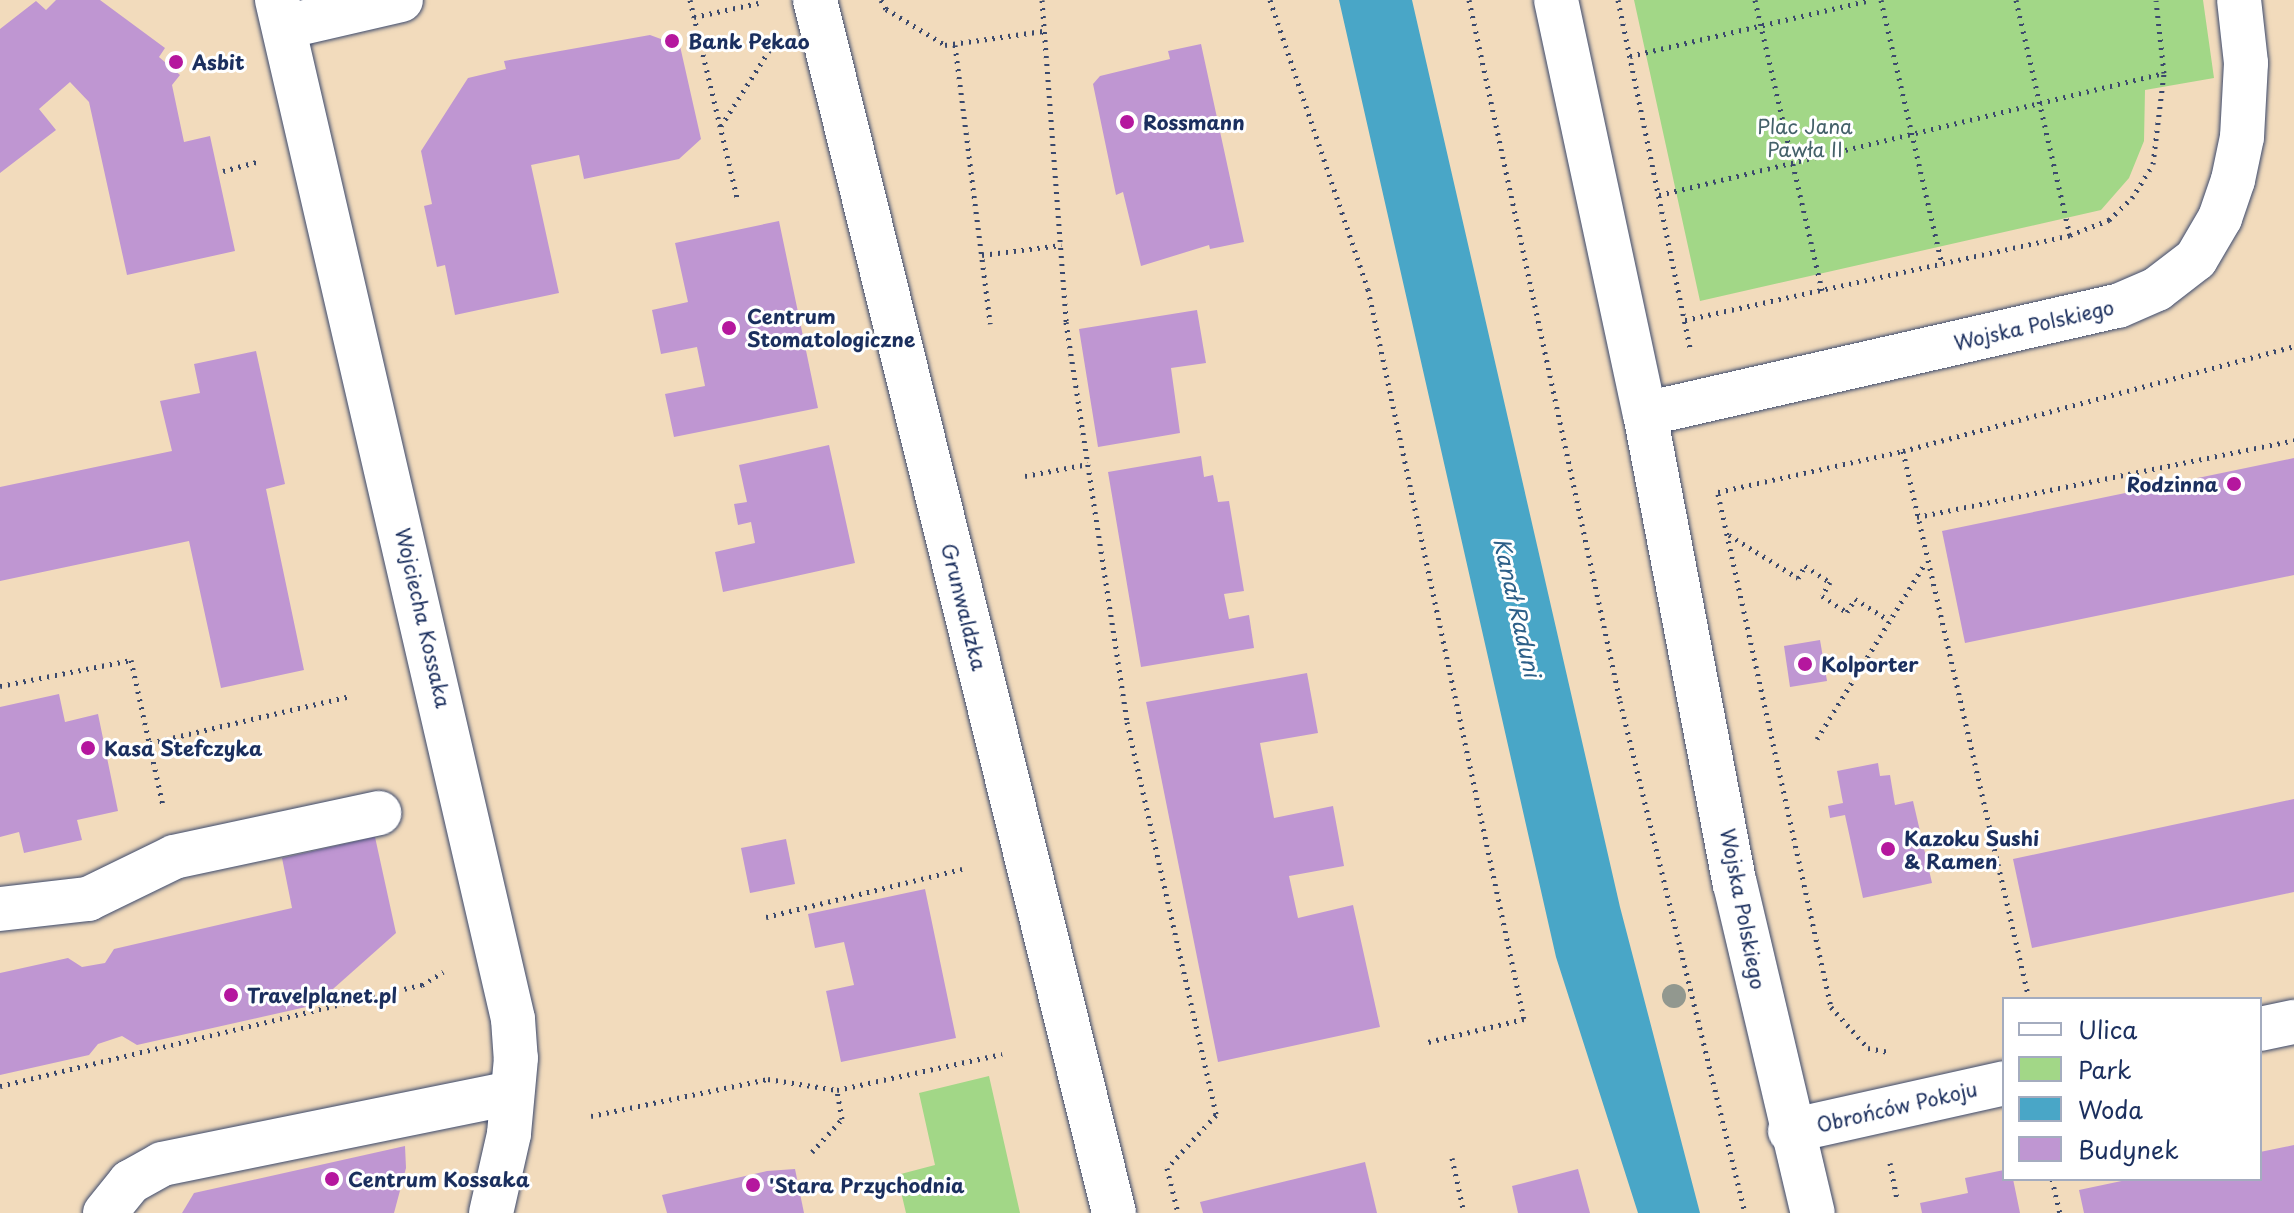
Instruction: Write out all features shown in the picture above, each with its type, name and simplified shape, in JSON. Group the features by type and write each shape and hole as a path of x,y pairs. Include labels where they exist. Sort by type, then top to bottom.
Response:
{"street":[{"name":"Wojciecha Kossaka","path":"401,0 281,14 513,1019 512,1093 502,1175 491,1213"},
{"name":"Grunwaldzka","path":"815,0 1114,1213"},
{"name":"Wojska Polskiego","path":"1556,0 1645,414 1735,884 1790,1131 1813,1213"},
{"name":"Wojska Polskiego","path":"1645,414 2118,306 2157,289 2196,259 2220,218 2233,180 2242,137 2246,63 2239,0"},
{"path":"0,909 88,899 174,857 379,813"},
{"path":"2262,1029 2294,1022"},
{"name":"Obrońców Pokoju","path":"1790,1131 2002,1083"},
{"path":"105,1213 130,1182 162,1164 512,1093"}],"path":[{"path":"690,0 737,197"},
{"path":"881,0 886,9 945,45 1043,31"},
{"path":"1042,0 1066,322 1127,722 1216,1115 1167,1168 1178,1213"},
{"path":"1270,0 1368,289 1524,1019 1424,1043"},
{"path":"1469,0 1620,701 1745,1213"},
{"path":"1755,0 1822,290"},
{"path":"1630,56 1870,0"},
{"path":"1881,0 1942,264"},
{"path":"2016,0 2070,235"},
{"path":"1685,320 2070,235 2109,220 2132,198 2153,164 2164,73 2156,0"},
{"path":"694,17 758,3"},
{"path":"955,45 990,324"},
{"path":"720,127 770,49"},
{"path":"1659,195 2164,73"},
{"path":"982,255 1061,245"},
{"path":"1718,492 1903,451 2294,346"},
{"path":"1917,517 2294,440"},
{"path":"1903,451 1926,562 2029,997"},
{"path":"1025,476 1088,464"},
{"path":"1728,535 1798,578 1805,566 1830,582 1822,596 1847,612 1855,599 1889,620"},
{"path":"1817,739 1926,562"},
{"path":"0,686 131,660 174,857"},
{"path":"150,743 351,696"},
{"path":"1773,747 1831,1007 1868,1048 1900,1054"},
{"path":"766,917 962,869"},
{"path":"0,1086 422,985 443,972"},
{"path":"591,1116 768,1079 837,1090 1002,1054"},
{"path":"812,1152 842,1119 837,1090"},
{"path":"1452,1158 1464,1213"},
{"path":"2052,1181 2060,1213"}],"green space":[{"name":"Plac Jana Pawła II","path":"1634,0 2203,0 2214,78 2145,90 2144,141 2129,178 2101,210 1700,301"},
{"path":"989,1076 1020,1213 906,1213 897,1175 935,1165 919,1093"}],"water":[{"name":"Kanał Raduni","path":"1339,0 1412,0 1620,907 1700,1213 1638,1213 1556,957"}],"building":[{"path":"56,0 100,0 165,48 159,57 180,75 172,85 184,142 210,136 235,251 127,275 89,102 70,82 39,109 56,130 0,173 0,29 36,1 46,10"},
{"path":"650,35 680,46 701,139 679,159 584,179 579,155 531,165 559,293 455,315 445,265 437,267 424,206 432,204 421,151 468,78 506,69 504,61"},
{"path":"1201,44 1244,242 1210,249 1209,245 1141,266 1123,192 1116,195 1093,84 1100,76 1170,59 1168,51"},
{"name":"Centrum Stomatologiczne","path":"779,221 818,408 674,437 665,394 705,386 697,347 661,354 652,310 688,302 675,243"},
{"path":"1197,310 1206,363 1171,368 1180,433 1098,447 1079,329"},
{"path":"256,351 285,484 266,489 304,670 221,688 189,541 0,581 0,487 172,451 160,401 200,393 194,364"},
{"path":"829,445 855,563 723,592 715,552 755,543 751,522 738,525 734,504 747,502 739,465"},
{"path":"1201,456 1204,477 1213,475 1218,502 1229,501 1244,591 1224,594 1229,619 1249,615 1254,648 1141,667 1108,472"},
{"path":"2294,458 2294,575 1965,643 1942,531"},
{"name":"Kolporter","path":"1820,640 1827,681 1790,687 1784,646"},
{"path":"1307,673 1318,733 1260,743 1274,818 1333,806 1344,866 1289,876 1298,918 1353,905 1380,1027 1218,1062 1146,702"},
{"path":"59,694 65,722 98,714 118,811 77,820 82,840 24,853 19,832 0,837 0,707"},
{"name":"Kazoku Sushi & Ramen","path":"1878,763 1880,776 1890,775 1895,805 1913,801 1932,883 1863,898 1845,815 1830,818 1828,806 1843,803 1837,771"},
{"path":"2294,799 2294,892 2032,948 2013,859"},
{"path":"375,837 396,933 315,1005 137,1045 122,1036 98,1044 89,1055 0,1075 0,973 68,958 82,967 105,963 114,949 292,908 282,858"},
{"path":"786,839 795,884 750,893 741,848"},
{"path":"925,889 956,1038 841,1062 826,991 854,985 844,942 815,948 808,914"},
{"path":"2294,1145 2294,1213 2084,1213 2079,1190 2122,1181 2262,1181 2262,1152"},
{"name":"Centrum Kossaka","path":"405,1146 406,1168 394,1213 182,1213 194,1193"},
{"path":"1365,1162 1377,1213 1203,1213 1200,1202"},
{"name":"'Stara Przychodnia","path":"795,1169 804,1213 667,1213 662,1195 767,1171"},
{"path":"1578,1169 1590,1213 1518,1213 1512,1186"},
{"path":"2002,1170 2002,1181 2013,1181 2020,1213 1922,1213 1920,1203 1968,1193 1965,1178"}],"place":[{"name":"Bank Pekao","path":"672,41"},
{"name":"Asbit","path":"176,62"},
{"name":"Rossmann","path":"1127,122"},
{"name":"Centrum Stomatologiczne","path":"729,328"},
{"name":"Rodzinna","path":"2234,484"},
{"name":"Kolporter","path":"1805,664"},
{"name":"Kasa Stefczyka","path":"88,748"},
{"name":"Kazoku Sushi & Ramen","path":"1888,849"},
{"name":"Travelplanet.pl","path":"231,995"},
{"name":"Centrum Kossaka","path":"332,1179"},
{"name":"'Stara Przychodnia","path":"753,1185"}]}
